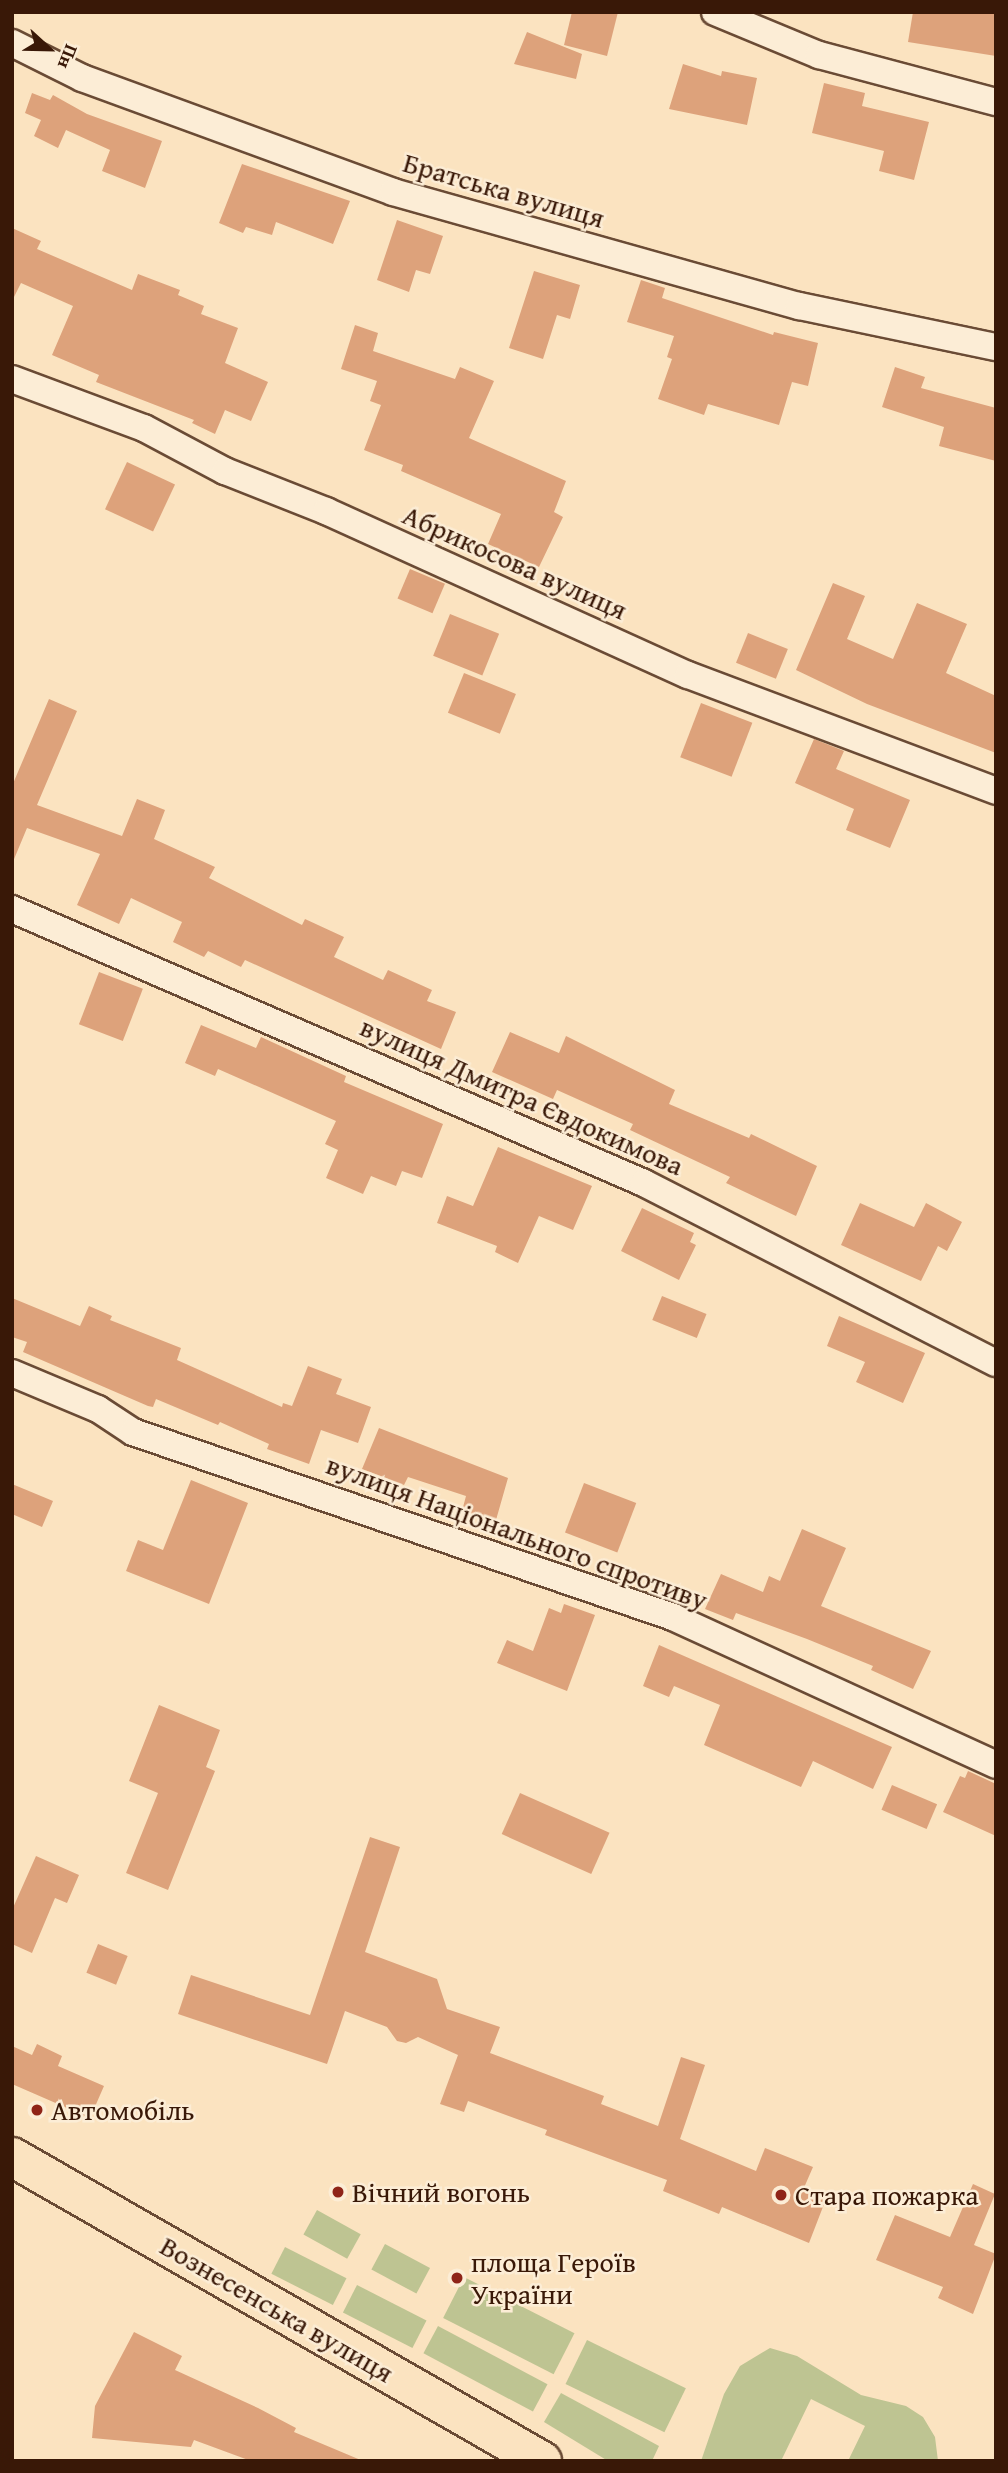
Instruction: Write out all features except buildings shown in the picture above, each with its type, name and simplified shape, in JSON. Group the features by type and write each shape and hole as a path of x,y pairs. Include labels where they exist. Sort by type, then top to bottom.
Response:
{"main road":[{"name":"Вознесенська вулиця","path":"12,2157 542,2461"}],"street":[{"path":"715,12 819,55 996,102"},
{"name":"Братська вулиця","path":"12,43 108,88 393,192 799,306 996,347"},
{"name":"Абрикосова вулиця","path":"12,379 144,428 225,471 326,511 688,675 996,791"},
{"name":"вулиця Дмитра Євдокимова","path":"12,909 644,1183 996,1363"},
{"name":"вулиця Національного спротиву","path":"12,1373 97,1409 133,1432 673,1617 996,1765"}],"green space":[{"path":"317,2210 361,2234 347,2259 303,2234"},
{"path":"385,2244 430,2268 416,2294 371,2270"},
{"path":"285,2247 346,2278 333,2305 271,2274"},
{"path":"464,2277 574,2333 554,2374 443,2318"},
{"path":"357,2285 426,2320 412,2348 343,2313"},
{"path":"438,2326 547,2384 533,2412 423,2353"},
{"path":"587,2340 686,2388 664,2432 566,2384"},
{"path":"770,2348 797,2356 861,2395 906,2406 923,2417 935,2437 938,2461 848,2461 865,2426 811,2399 781,2461 701,2461 724,2394 740,2366"},
{"path":"561,2393 659,2446 652,2461 608,2461 544,2422"}],"place":[{"name":"Автомобіль","path":"37,2110"},
{"name":"Вічний вогонь","path":"338,2192"},
{"name":"Стара пожарка","path":"781,2195"},
{"name":"площа Героїв України","path":"457,2278"}]}
